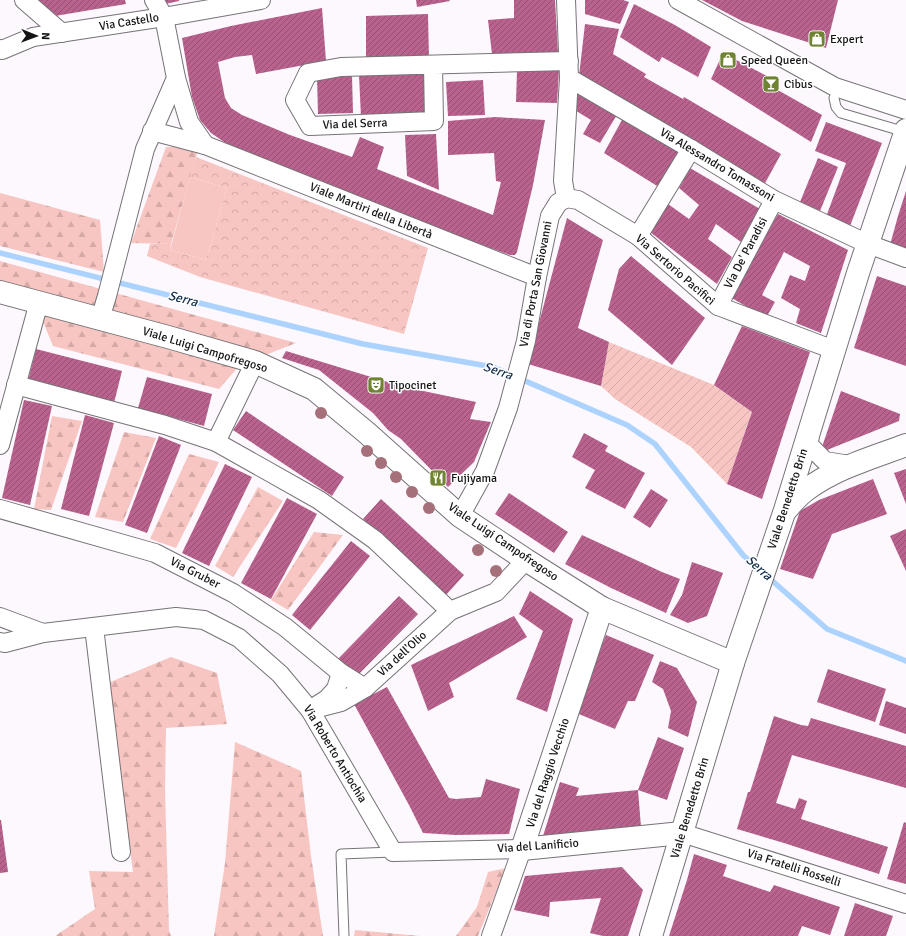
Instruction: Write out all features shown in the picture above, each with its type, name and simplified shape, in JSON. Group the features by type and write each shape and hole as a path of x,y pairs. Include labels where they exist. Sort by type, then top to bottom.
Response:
{"street":[{"path":"24,0 62,33"},
{"path":"154,0 164,17 176,78 189,122 205,145"},
{"name":"Via Castello","path":"1,50 33,37 164,17 261,0"},
{"path":"566,0 569,69 563,181 566,198"},
{"path":"678,0 834,93 906,110"},
{"name":"Via del Serra","path":"433,65 434,121 310,126 295,100 308,73 341,67 433,65 569,69"},
{"name":"Via Alessandro Tomassoni","path":"569,69 691,149 774,200 868,244 906,258"},
{"path":"100,319 145,149 176,78"},
{"name":"Viale Martiri della Libertà","path":"152,131 205,145 537,277"},
{"name":"Viale Benedetto Brin","path":"651,936 733,663 785,510 834,350 906,131"},
{"path":"638,236 691,149"},
{"name":"Via Sertorio Pacifici","path":"566,198 578,200 638,236 718,306 834,350"},
{"name":"Via di Porta San Giovanni","path":"460,516 485,471 508,408 526,341 537,277 550,216 558,203 566,198"},
{"name":"Via De' Paradisi","path":"718,306 774,200"},
{"name":"Viale Luigi Campofregoso","path":"0,292 255,362 314,389 367,433 460,516 526,560 602,608 733,663"},
{"path":"0,445 39,302"},
{"path":"216,442 255,362"},
{"path":"16,385 165,425 216,442 319,500 375,540 450,611"},
{"path":"811,425 809,445 825,461 850,465"},
{"path":"785,510 805,490 825,477 850,465 906,445"},
{"name":"Via Gruber","path":"0,509 155,553 233,592 285,627 341,673 364,688"},
{"name":"Via dell'Olio","path":"310,710 342,702 364,688 450,611 496,592 526,560"},
{"name":"Via del Raggio Vecchio","path":"491,936 522,849 602,608"},
{"name":"Via Roberto Antiochia","path":"0,617 43,633"},
{"name":"Via Roberto Antiochia","path":"0,642 5,643 43,633 176,617 204,620 239,638 280,674 310,710 393,852"},
{"path":"94,627 121,852"},
{"path":"310,710 327,699 336,689 341,673"},
{"name":"Via del Lanificio","path":"393,852 522,849 682,833"},
{"name":"Via Fratelli Rosselli","path":"682,833 906,904"}],"lane":[{"path":"834,93 836,107 841,113 906,131"},
{"path":"344,936 341,854 393,852"}],"green space":[{"path":"166,147 199,147 171,244 131,243"},
{"path":"196,157 428,248 404,334 200,277 147,256 150,244 171,244 170,250 206,260 227,188 190,177"},
{"path":"190,177 227,188 206,260 170,250"},
{"path":"0,193 100,220 104,272 0,246"},
{"path":"0,261 296,343 240,365 219,389 53,346 37,307 0,298"},
{"path":"609,342 714,385 752,412 727,484 691,447 615,399 601,386"},
{"path":"52,416 82,421 51,510 34,509"},
{"path":"124,432 156,438 123,522 95,517"},
{"path":"189,454 219,462 176,548 150,539"},
{"path":"258,487 283,501 233,577 215,566"},
{"path":"314,532 343,535 288,610 271,600"},
{"path":"171,657 217,673 227,724 166,728 165,790 169,931 171,936 55,936 95,909 89,871 133,872 108,683"},
{"path":"235,742 301,771 311,856 323,936 214,936 225,863"},
{"path":"506,868 478,936 456,936 477,907 488,872"},
{"path":"355,930 420,936 354,936"}],"building":[{"path":"30,0 125,0 126,4 49,17"},
{"path":"163,0 179,0 179,1 165,4"},
{"path":"416,0 449,0 450,1 417,7"},
{"path":"514,0 555,0 558,53 492,54 488,20 514,18"},
{"path":"585,0 623,0 629,2 620,24 585,14"},
{"path":"702,0 838,0 826,48 742,21"},
{"path":"634,4 675,25 711,47 698,77 662,57 659,62 620,37"},
{"path":"322,8 326,61 256,74 252,55 235,57 218,62 225,98 231,108 242,115 290,135 352,157 360,137 384,147 377,169 493,215 501,182 496,181 494,153 448,155 448,121 495,117 545,120 533,185 515,255 510,255 454,235 227,144 211,133 200,120 192,97 182,38 231,26"},
{"path":"428,14 429,59 366,59 366,16"},
{"path":"585,24 619,29 613,54 646,74 644,77 683,99 684,97 781,154 764,185 629,102 579,76"},
{"path":"723,53 778,82 776,89 822,115 811,142 711,79"},
{"path":"517,70 559,70 557,103 516,102"},
{"path":"425,74 426,115 361,117 359,75"},
{"path":"352,76 353,113 318,114 317,77"},
{"path":"483,80 485,115 448,116 446,82"},
{"path":"575,88 618,113 600,143 583,134 591,120 573,109"},
{"path":"623,118 683,153 662,189 604,153"},
{"path":"826,122 882,143 850,226 826,217 846,163 815,151"},
{"path":"436,134 439,190 407,176 405,135"},
{"path":"818,158 838,167 820,211 800,202"},
{"path":"690,168 760,209 741,242 716,224 708,239 732,257 717,284 650,232 668,204 689,219 699,205 679,188"},
{"path":"906,191 906,252 890,245"},
{"path":"778,214 848,250 821,333 796,323 800,309 781,298 790,275 805,281 810,266 784,252 762,295 775,302 766,318 730,297"},
{"path":"567,218 603,240 578,328 609,342 601,386 528,364"},
{"path":"631,256 705,318 672,365 608,310 619,269"},
{"path":"877,276 906,286 906,366 854,348"},
{"path":"742,326 810,352 762,499 727,484 752,412 714,385"},
{"path":"36,349 122,371 114,403 28,381"},
{"path":"286,351 404,387 476,402 470,419 491,422 474,462 448,487 401,439 388,430 373,413 319,370 282,358"},
{"path":"147,377 212,394 204,426 138,408"},
{"path":"841,391 900,414 899,421 827,450 822,447"},
{"path":"24,400 52,406 30,505 2,498"},
{"path":"246,411 344,477 332,496 233,430"},
{"path":"85,415 114,423 89,516 61,509"},
{"path":"584,433 608,446 605,451 645,473 625,509 585,488 595,470 572,457"},
{"path":"159,436 181,445 147,533 125,525"},
{"path":"225,464 252,477 209,566 182,553"},
{"path":"906,469 906,504 894,473"},
{"path":"873,479 887,514 832,534 813,579 780,569 800,511 819,500"},
{"path":"651,489 668,500 650,528 633,517"},
{"path":"509,493 568,532 554,553 495,514"},
{"path":"287,498 317,514 271,599 241,583"},
{"path":"381,499 464,575 446,595 363,519"},
{"path":"906,529 906,571 890,536"},
{"path":"582,535 680,579 666,613 611,588 565,564"},
{"path":"351,541 370,556 310,630 292,615"},
{"path":"692,562 723,573 707,616 688,623 670,615 682,595"},
{"path":"530,591 573,619 547,712 516,699 543,631 519,614"},
{"path":"399,596 418,614 356,677 338,659"},
{"path":"514,616 527,637 449,683 454,697 428,711 411,665"},
{"path":"606,635 654,655 635,701 628,701 615,729 574,712"},
{"path":"660,661 677,668 697,702 688,737 668,728 671,711 663,689 652,682"},
{"path":"828,669 886,689 875,722 817,702"},
{"path":"387,687 449,798 456,799 481,797 486,779 520,789 509,834 456,835 423,833 354,704"},
{"path":"886,701 906,708 906,734 879,725"},
{"path":"774,716 808,726 811,718 906,746 906,788 792,755 776,803 795,809 799,798 807,801 801,819 888,847 879,874 737,829"},
{"path":"658,737 684,748 667,800 638,790"},
{"path":"560,782 579,788 576,796 638,790 641,827 543,836"},
{"path":"0,820 8,872 0,873"},
{"path":"904,822 906,823 906,884 887,879"},
{"path":"694,854 727,865 723,876 770,892 774,885 840,907 830,935 802,926 798,936 669,936"},
{"path":"622,867 643,890 628,936 603,936 590,933 601,898 550,902 549,917 514,910 525,876"},
{"path":"855,903 893,916 886,936 844,936"}],"waterway":[{"name":"Serra","path":"0,253 363,344 493,367 627,425 655,444 743,555 760,570"},
{"name":"Serra","path":"768,577 827,629 906,661"}],"place":[{"name":"Expert","path":"817,39"},
{"name":"Speed Queen","path":"728,60"},
{"name":"Cibus","path":"771,84"},
{"name":"Tipocinet","path":"376,385"},
{"name":"Fujiyama","path":"438,478"}]}
